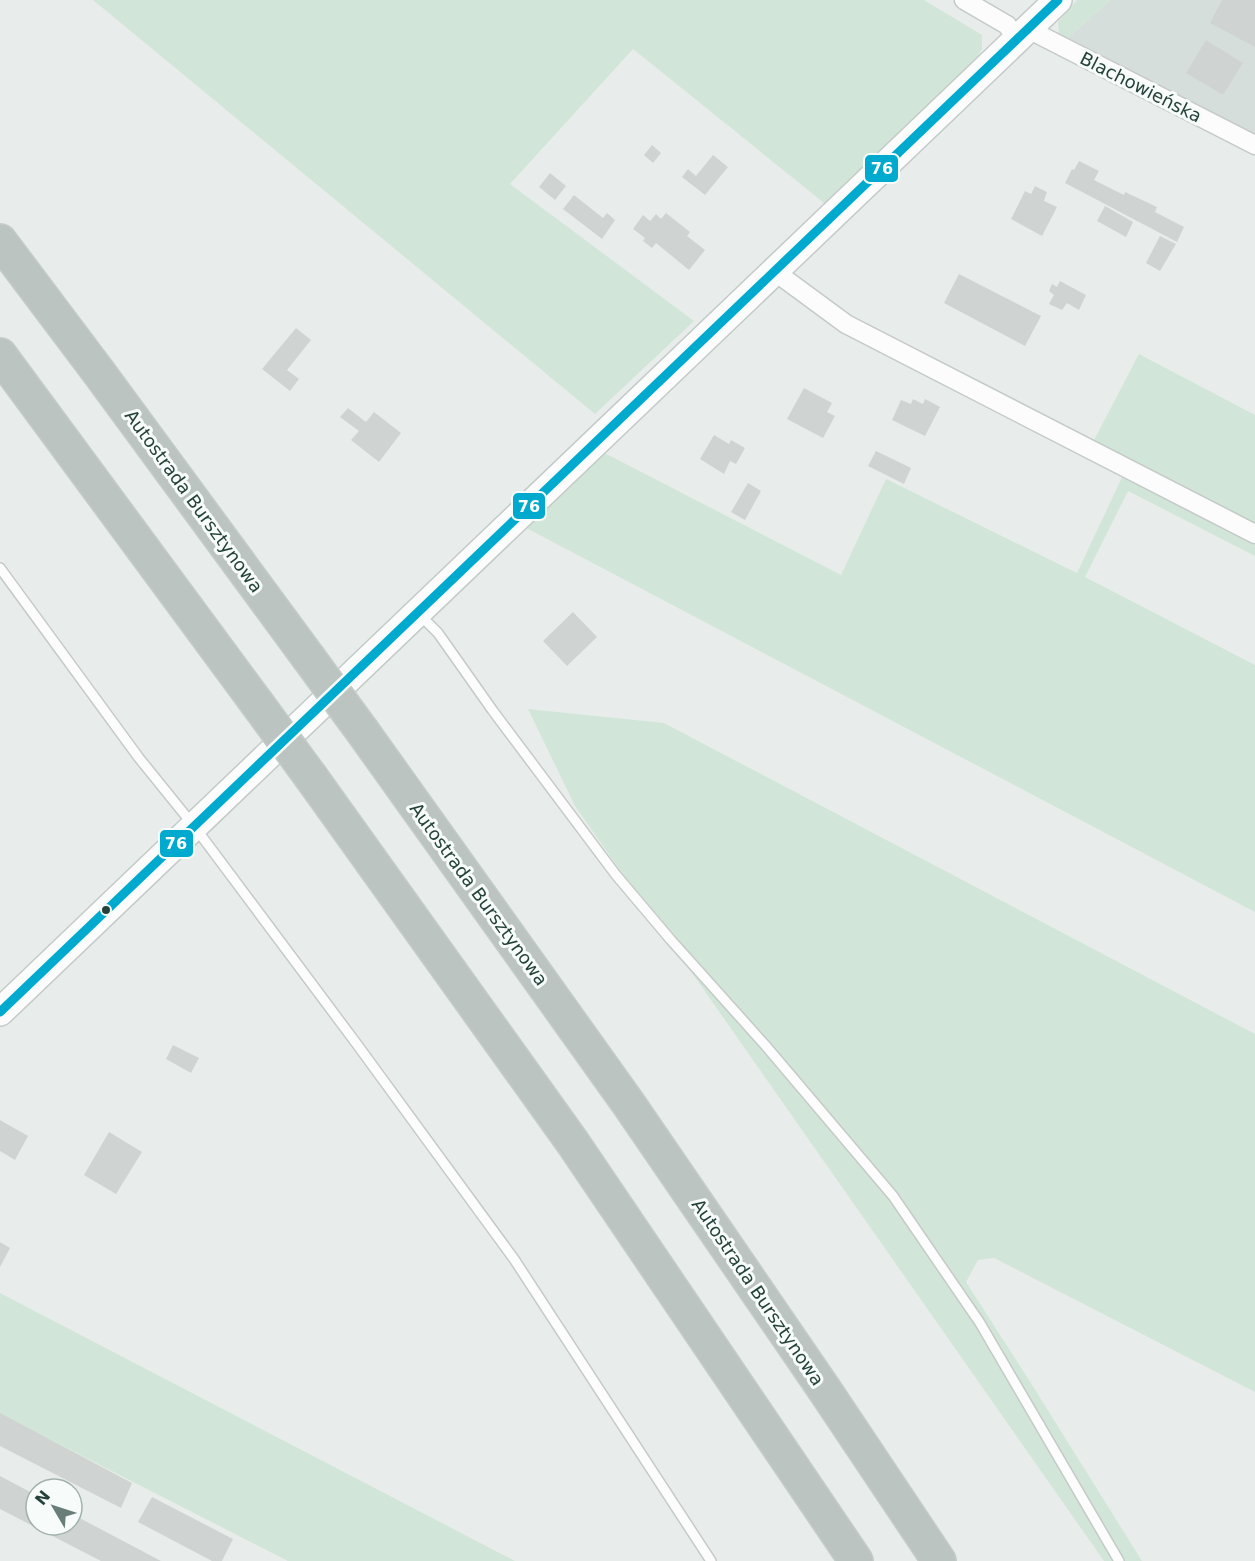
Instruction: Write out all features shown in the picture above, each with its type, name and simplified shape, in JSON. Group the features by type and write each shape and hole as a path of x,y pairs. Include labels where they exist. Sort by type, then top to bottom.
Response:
{"highway":[{"name":"Autostrada Bursztynowa","path":"0,241 363,732 628,1103 939,1561"},
{"path":"0,355 311,777 573,1143 856,1561"}],"main road":[{"path":"3,1004 194,826 1058,0"}],"street":[{"name":"Blachowieńska","path":"964,0 1022,34 1255,145"},
{"path":"774,271 846,324 1255,534"}],"lane":[{"path":"0,568 139,758 194,826 514,1259 711,1561"},
{"path":"417,613 438,633 493,711 616,875 893,1196 980,1323 1119,1561"}],"shaded area":[{"path":"1110,0 1255,0 1255,134 1068,38"}],"green space":[{"path":"93,0 924,0 982,35 982,49 976,60 824,203 633,49 510,184 694,321 595,414"},
{"path":"1077,0 1110,0 1068,38 1059,34 1058,22"},
{"path":"1139,354 1255,415 1255,527 1092,444"},
{"path":"591,446 841,575 886,479 1077,573 1124,473 1251,540 1255,543 1255,556 1128,491 1085,577 1255,665 1255,912 513,521"},
{"path":"528,709 664,723 1255,1034 1255,1392 994,1258 978,1260 966,1282 1142,1561 1104,1561 575,806"},
{"path":"0,1293 515,1561 288,1561 0,1414"}],"building":[{"path":"1222,0 1255,0 1255,47 1210,23"},
{"path":"1206,40 1243,63 1223,95 1186,73"},
{"path":"652,145 661,153 653,163 644,155"},
{"path":"713,155 728,167 705,195 682,177 688,169 696,176"},
{"path":"1079,161 1099,171 1094,180 1124,195 1125,192 1157,207 1155,212 1184,227 1177,242 1065,183"},
{"path":"550,173 566,186 555,200 539,187"},
{"path":"1035,186 1047,192 1044,201 1057,207 1042,236 1011,219 1025,191 1031,194"},
{"path":"574,195 603,218 607,213 615,220 602,239 563,209"},
{"path":"1105,206 1133,222 1126,237 1097,221"},
{"path":"666,213 690,232 687,236 705,250 689,270 656,243 652,248 643,241 645,238 633,229 643,215 650,221 656,214 661,219"},
{"path":"1160,236 1176,244 1160,271 1146,263"},
{"path":"959,274 1041,316 1025,346 944,303"},
{"path":"1060,281 1086,295 1079,310 1067,303 1062,310 1049,304 1054,295 1049,291 1052,284 1057,287"},
{"path":"296,328 311,340 287,370 299,379 290,391 262,369"},
{"path":"804,388 832,403 827,412 835,416 823,438 787,419"},
{"path":"913,399 923,404 925,399 940,407 925,436 892,420 901,400 911,404"},
{"path":"348,408 366,422 374,412 401,433 379,462 351,440 359,431 340,417"},
{"path":"714,435 729,444 731,440 745,448 736,464 730,461 724,474 700,459"},
{"path":"876,451 911,468 904,484 868,466"},
{"path":"748,483 761,491 745,520 731,512"},
{"path":"573,612 597,637 567,666 543,641"},
{"path":"173,1045 199,1058 191,1073 166,1059"},
{"path":"0,1120 28,1136 15,1160 0,1151"},
{"path":"109,1132 142,1152 116,1194 84,1175"},
{"path":"0,1242 10,1248 0,1267"},
{"path":"0,1413 132,1483 121,1508 84,1489 84,1477 60,1477 0,1446"},
{"path":"0,1476 24,1489 24,1521 0,1509"},
{"path":"152,1497 233,1539 222,1561 212,1561 138,1522"},
{"path":"84,1520 161,1561 101,1561 54,1537 84,1537"}],"transit line":[{"name":"76","path":"0,1012 1058,0"}]}
